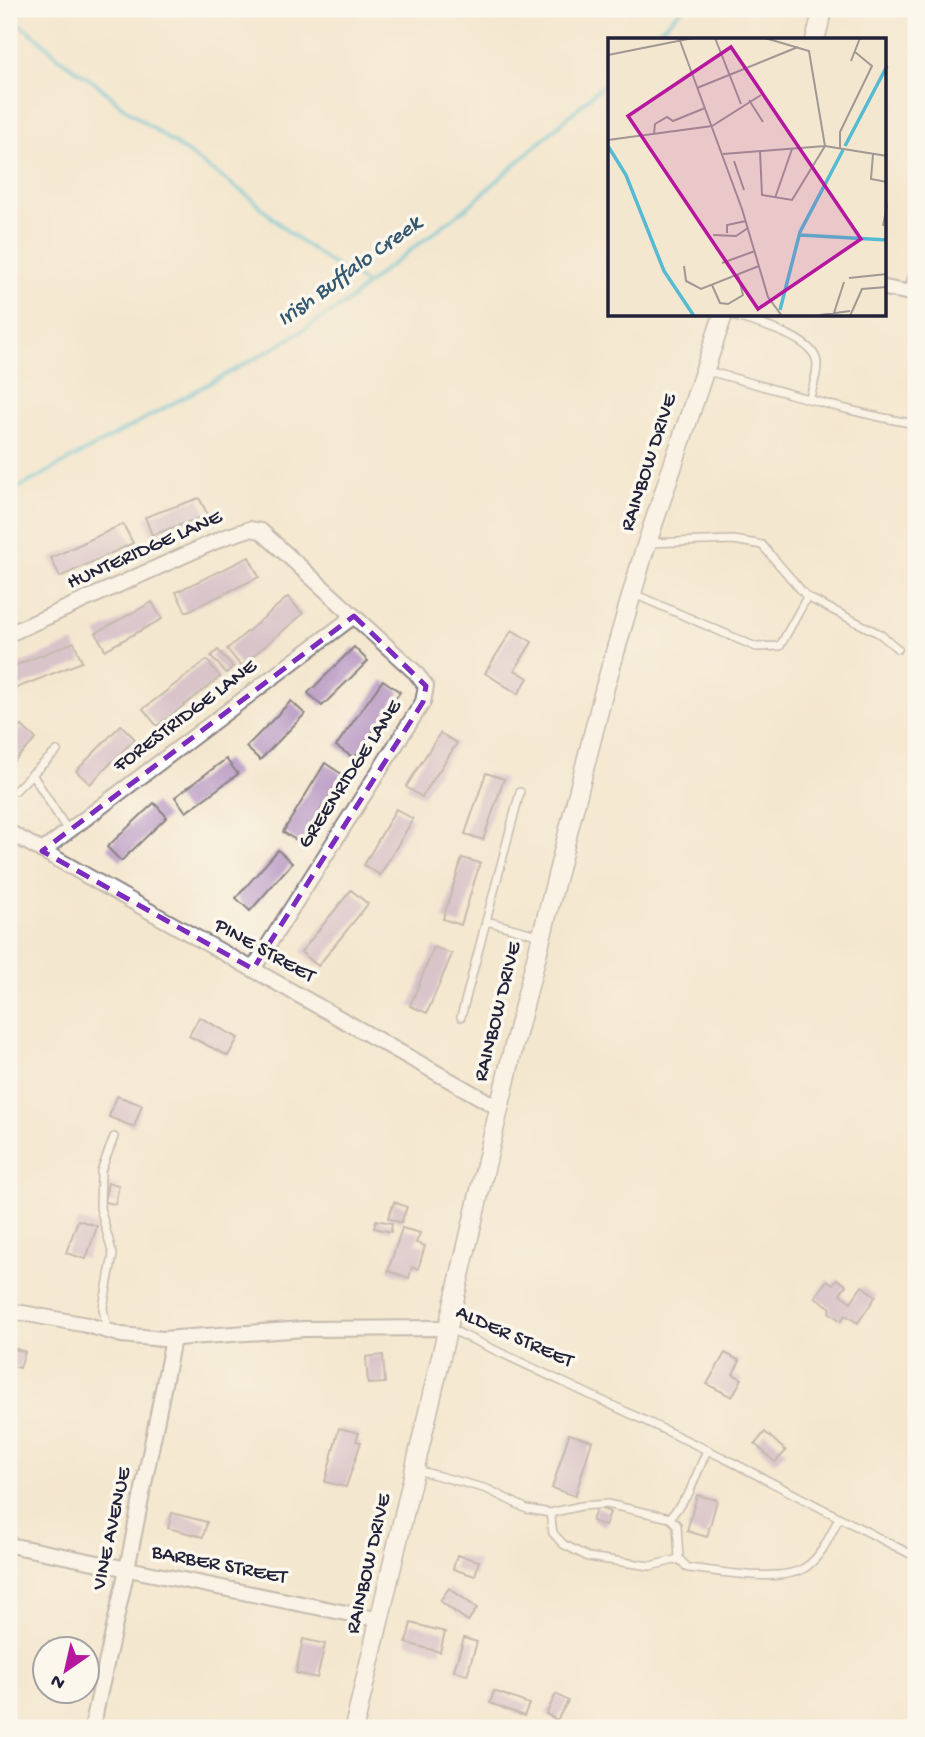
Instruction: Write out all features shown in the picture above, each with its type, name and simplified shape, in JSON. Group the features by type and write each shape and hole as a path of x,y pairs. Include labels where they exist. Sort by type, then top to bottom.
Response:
{"street":[{"path":"816,38 823,9"},
{"path":"886,288 914,294 916,277"},
{"name":"RAINBOW DRIVE","path":"354,1728 499,1108 631,593 722,317"},
{"name":"HUNTERIDGE LANE","path":"9,634 225,537 250,529 261,531 354,616"},
{"name":"FORESTRIDGE LANE","path":"42,851 354,616"},
{"name":"GREENRIDGE LANE","path":"253,969 423,702 426,686 415,672 354,616"},
{"name":"PINE STREET","path":"9,832 499,1108"},
{"name":"ALDER STREET","path":"17,1312 88,1325 122,1335 173,1339 304,1329 448,1328"},
{"name":"VINE AVENUE","path":"92,1728 173,1339"},
{"name":"BARBER STREET","path":"9,1545 381,1620"}],"lane":[{"path":"736,317 803,342 812,351 818,363 810,398"},
{"path":"705,370 836,407 916,424"},
{"path":"647,544 734,540 762,545 807,597 880,634 898,649"},
{"path":"631,593 756,647 769,648 780,646 807,597"},
{"path":"15,791 57,751"},
{"path":"32,774 68,832"},
{"path":"461,1017 520,792"},
{"path":"486,920 542,936"},
{"path":"108,1331 103,1308 113,1255 100,1208 101,1171 114,1137"},
{"name":"ALDER STREET","path":"448,1328 707,1450 916,1557"},
{"path":"670,1518 689,1493 707,1450"},
{"path":"415,1469 487,1489 527,1509 550,1513 607,1504 670,1518 677,1525 679,1559 688,1569 766,1575 793,1574 807,1567 823,1549 839,1518"},
{"path":"550,1513 553,1533 563,1544 588,1557 650,1566 679,1559"}],"highlighted area":[{"path":"354,616 426,686 423,702 253,969 42,851"}],"building":[{"path":"199,498 208,515 152,535 145,517"},
{"path":"123,524 133,543 60,577 51,558"},
{"path":"249,557 259,577 186,612 176,592"},
{"path":"288,597 303,614 241,666 227,649"},
{"path":"152,602 162,619 105,650 96,633"},
{"path":"512,630 532,642 515,670 528,678 518,694 485,673"},
{"path":"74,642 82,662 9,691 9,668"},
{"path":"354,647 368,661 322,706 308,693"},
{"path":"218,650 233,667 226,673 211,656"},
{"path":"207,660 220,677 157,726 143,709"},
{"path":"383,680 400,692 354,758 336,746"},
{"path":"291,701 305,714 260,760 246,747"},
{"path":"121,725 135,739 90,784 76,771"},
{"path":"22,726 36,739 9,766 9,739"},
{"path":"440,733 457,743 422,797 406,787"},
{"path":"226,759 238,774 186,812 175,797"},
{"path":"325,763 343,775 301,843 283,832"},
{"path":"486,773 504,779 483,840 465,834"},
{"path":"154,803 167,817 121,861 107,847"},
{"path":"396,809 413,819 380,875 364,865"},
{"path":"278,850 292,863 250,911 236,898"},
{"path":"462,858 480,863 461,925 443,919"},
{"path":"351,890 368,904 318,966 301,952"},
{"path":"434,947 452,954 427,1013 410,1006"},
{"path":"199,1017 238,1038 228,1056 189,1036"},
{"path":"117,1096 142,1105 134,1127 109,1117"},
{"path":"108,1183 119,1185 115,1204 104,1202"},
{"path":"394,1202 407,1207 401,1223 388,1218"},
{"path":"78,1220 97,1226 86,1259 66,1253"},
{"path":"376,1220 392,1223 391,1232 374,1228"},
{"path":"402,1228 420,1233 416,1243 425,1246 418,1269 412,1267 409,1278 388,1271"},
{"path":"837,1279 846,1285 840,1294 851,1302 862,1286 876,1296 858,1323 845,1315 841,1321 829,1312 831,1308 815,1297 827,1280 833,1284"},
{"path":"9,1347 25,1352 20,1368 12,1366 9,1375"},
{"path":"725,1353 740,1361 733,1374 742,1379 732,1397 707,1384"},
{"path":"383,1355 385,1383 368,1384 366,1357"},
{"path":"339,1428 359,1433 356,1441 361,1442 346,1487 325,1482"},
{"path":"765,1432 786,1451 775,1462 755,1444"},
{"path":"569,1434 592,1441 575,1496 552,1488"},
{"path":"697,1495 717,1500 707,1537 687,1531"},
{"path":"597,1507 610,1512 605,1526 592,1521"},
{"path":"172,1513 207,1522 203,1537 168,1528"},
{"path":"457,1555 479,1561 475,1576 453,1569"},
{"path":"449,1588 477,1608 468,1621 440,1601"},
{"path":"411,1623 445,1632 440,1652 406,1643"},
{"path":"464,1638 477,1642 467,1675 454,1670"},
{"path":"303,1639 325,1644 317,1678 296,1673"},
{"path":"494,1691 529,1704 524,1716 490,1703"},
{"path":"556,1694 568,1701 557,1720 546,1714"}],"waterway":[{"name":"Irish Buffalo Creek","path":"651,38 682,9"},
{"path":"9,17 123,107 251,198 289,233 367,285"},
{"name":"Irish Buffalo Creek","path":"9,493 276,347 345,304 383,271 469,206 608,81"}]}
